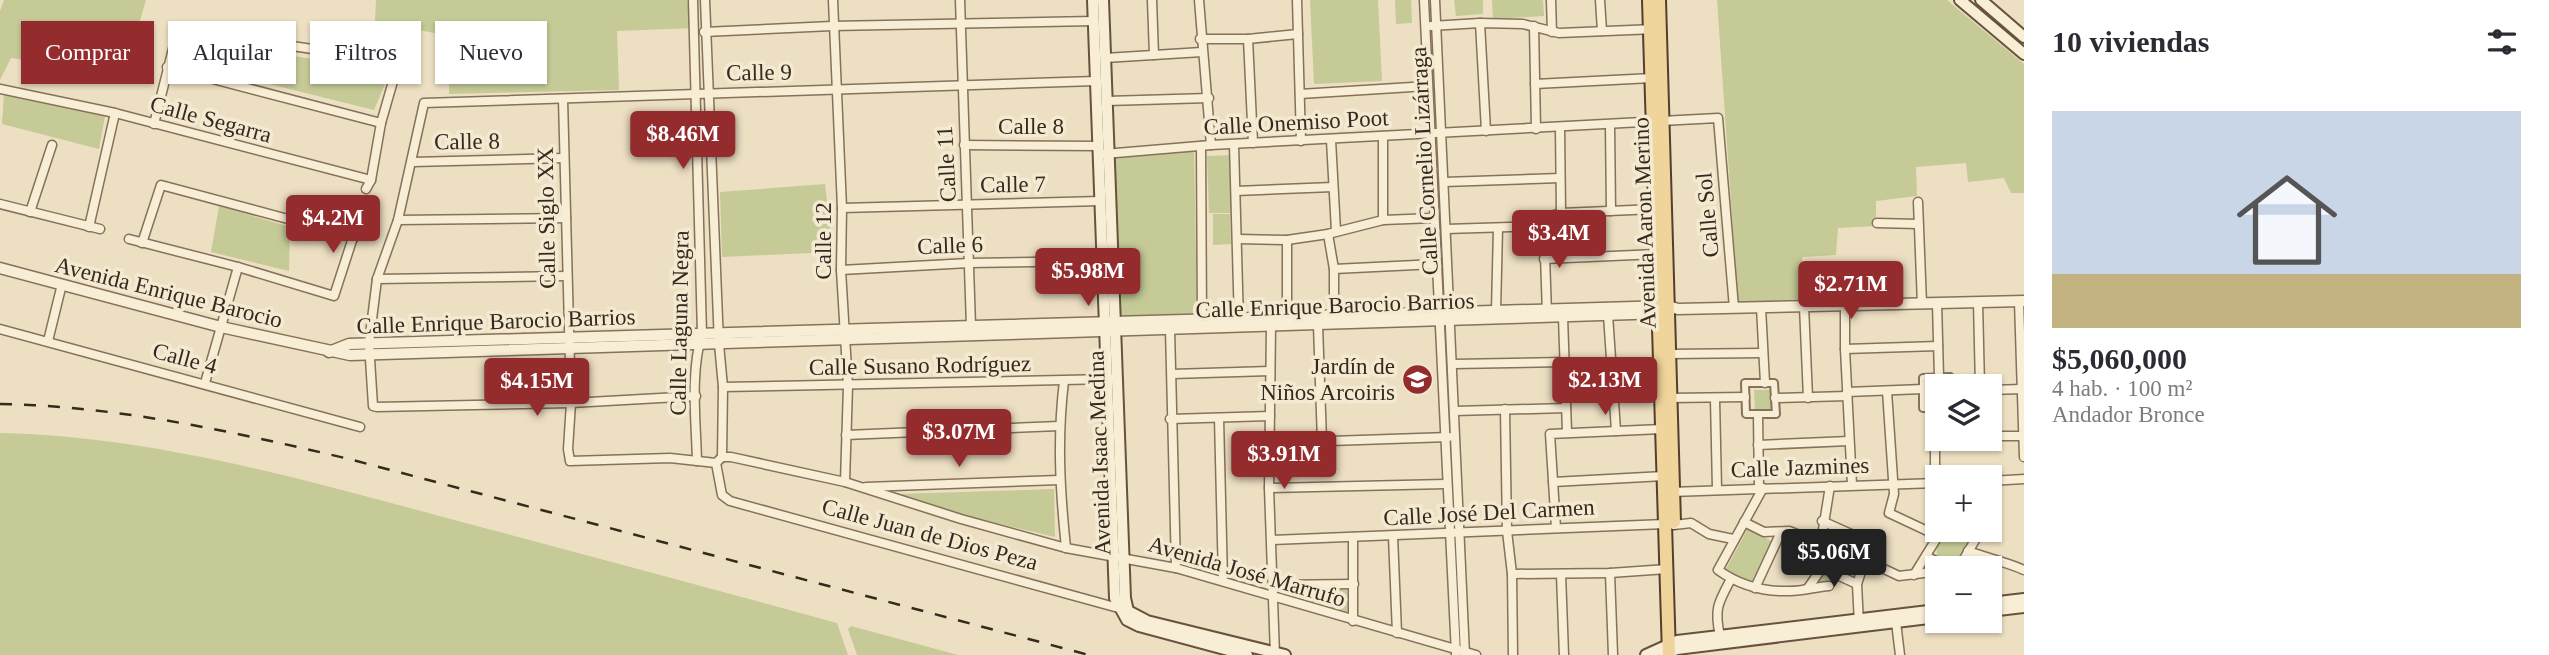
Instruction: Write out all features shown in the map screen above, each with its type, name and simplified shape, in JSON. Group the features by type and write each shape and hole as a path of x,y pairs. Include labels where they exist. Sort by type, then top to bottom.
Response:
{"main road":[{"name":"Avenida Isaac Medina","path":"1093,0 1112,379 1118,556 1115,598 1124,610"},
{"name":"Avenida Isaac Medina","path":"1103,0 1107,101 1100,201 1102,261 1110,327"},
{"name":"Avenida Aaron Merino","path":"1649,0 1655,29 1669,354 1672,650"},
{"name":"Avenida Aaron Merino","path":"1659,0 1651,78 1658,122 1657,254 1666,310 1662,429 1664,477 1669,492"},
{"path":"1960,0 2024,54"},
{"path":"1980,0 2024,37"},
{"name":"Avenida Aaron Merino","path":"1670,524 1667,569 1672,650"},
{"path":"2002,602 2024,599"},
{"path":"2002,610 2024,607"},
{"name":"Calle Juan de Dios Peza","path":"1124,610 1147,621 1279,654"},
{"name":"Calle Juan de Dios Peza","path":"1124,610 1127,620 1139,626 1247,655"},
{"path":"1646,655 1925,612"},
{"path":"1672,650 1720,636 1925,618"}],"street":[{"name":"Calle Laguna Negra","path":"693,0 702,334 696,396 698,461"},
{"name":"Calle Laguna Negra","path":"705,0 723,387 719,460 722,495 730,501"},
{"name":"Calle 12","path":"833,0 832,26 842,208 841,270 848,386 845,482"},
{"name":"Calle 11","path":"960,0 971,326"},
{"path":"1152,0 1154,55"},
{"path":"1199,0 1200,39 1209,98 1211,145"},
{"path":"1297,0 1301,141"},
{"name":"Calle Cornelio Lizárraga","path":"1424,0 1455,652"},
{"name":"Calle Cornelio Lizárraga","path":"1435,0 1466,654"},
{"path":"1551,0 1552,32"},
{"path":"1600,0 1602,31"},
{"path":"694,32 832,26 1094,21"},
{"path":"1425,26 1480,23 1534,26 1552,32 1655,29"},
{"path":"1480,23 1486,131"},
{"path":"1534,26 1536,129"},
{"path":"153,124 178,29 310,49"},
{"path":"1200,39 1248,39 1298,34"},
{"path":"1248,39 1253,143"},
{"path":"1105,58 1202,52"},
{"path":"167,66 382,123 393,84"},
{"path":"1535,84 1651,78"},
{"name":"Calle 9","path":"413,162 424,103 1096,81"},
{"path":"1300,94 1428,86"},
{"name":"Calle Segarra","path":"1,92 115,113 368,184 382,123"},
{"path":"1107,101 1209,98"},
{"name":"Calle Siglo XX","path":"563,99 570,461 670,458 698,461"},
{"path":"89,226 115,113"},
{"name":"Calle Onemiso Poot","path":"1102,151 1718,118"},
{"name":"Calle Sol","path":"1718,118 1734,308"},
{"path":"1610,125 1611,211"},
{"path":"1560,128 1561,213"},
{"path":"1383,136 1383,220"},
{"path":"1331,140 1334,316"},
{"path":"30,212 52,145"},
{"name":"Calle 8","path":"964,145 1102,151"},
{"path":"1234,145 1239,323"},
{"path":"1201,146 1202,320"},
{"name":"Calle 8","path":"413,162 564,158"},
{"path":"413,162 398,220 377,279 369,343 373,406 570,403 696,396"},
{"path":"1444,182 1560,178"},
{"path":"142,243 161,185 355,237"},
{"path":"1236,191 1333,187"},
{"path":"698,194 713,194"},
{"name":"Calle 7","path":"842,208 1100,201"},
{"path":"1918,202 1922,303"},
{"path":"0,204 100,229"},
{"path":"1547,313 1544,226 1547,216 1656,209"},
{"path":"398,220 566,218"},
{"path":"1238,239 1287,240 1383,220 1434,218"},
{"path":"129,239 238,267 334,296 358,222"},
{"path":"1877,223 1919,224"},
{"path":"1446,229 1544,226"},
{"path":"1496,311 1497,228"},
{"path":"1287,240 1287,317"},
{"path":"1544,259 1657,254"},
{"name":"Calle 6","path":"841,270 970,263 1102,261"},
{"path":"1334,269 1436,264"},
{"path":"205,383 238,267"},
{"name":"Avenida Enrique Barocio","path":"0,268 221,327 329,352"},
{"path":"377,279 567,275"},
{"path":"48,341 62,284"},
{"path":"1666,310 2021,301 2024,457"},
{"path":"1978,302 1980,374"},
{"path":"1937,303 1939,374"},
{"path":"1845,305 1844,349 1852,485"},
{"path":"1804,306 1808,398"},
{"path":"1761,307 1765,383"},
{"name":"Calle Enrique Barocio Barrios","path":"1450,316 1666,310"},
{"name":"Calle Enrique Barocio Barrios","path":"329,352 370,356 699,345 719,339 1110,327 1202,320 1271,326 1318,325 1496,311 1547,313 1563,317 1666,310"},
{"path":"1608,315 1616,431"},
{"name":"Calle Enrique Barocio Barrios","path":"846,335 971,326 1170,329 1287,317 1438,317"},
{"path":"1563,317 1567,432"},
{"path":"1318,325 1322,442"},
{"path":"1271,326 1269,488 1279,654"},
{"name":"Calle 4","path":"0,329 360,427"},
{"path":"1170,329 1175,568"},
{"name":"Calle Enrique Barocio Barrios","path":"329,352 349,344 369,343 702,334 719,339"},
{"path":"1844,349 1938,346"},
{"path":"1669,354 1763,353"},
{"path":"1453,364 1565,362"},
{"path":"1172,374 1270,371"},
{"path":"1925,378 1925,408"},
{"name":"Calle Susano Rodríguez","path":"723,387 1112,379"},
{"path":"1064,381 1059,426 1059,480 1066,548"},
{"path":"1745,383 1774,383 1776,414 1746,414 1745,397 1745,383"},
{"path":"1775,398 1923,389"},
{"path":"2002,390 2022,389"},
{"path":"1888,391 1894,494 1889,513 1925,530"},
{"path":"1670,398 1745,397"},
{"path":"1714,399 1717,489"},
{"path":"1455,411 1566,408"},
{"path":"1505,409 1513,655"},
{"path":"1758,415 1761,488 1718,570 1731,579 1755,588 1790,592 1829,586"},
{"path":"1170,419 1270,416"},
{"path":"1219,418 1223,581"},
{"path":"846,435 1059,426"},
{"path":"1556,528 1550,434 1662,429"},
{"path":"1270,443 1456,436"},
{"path":"2002,436 2022,436"},
{"path":"1759,445 1849,441"},
{"name":"Avenida José Marrufo","path":"719,460 732,457 845,482 961,519 1066,548 1175,568 1455,652 1476,655"},
{"path":"698,461 719,460"},
{"path":"1553,482 1664,477"},
{"path":"2002,480 2024,479"},
{"path":"860,487 1059,480"},
{"name":"Calle Jazmines","path":"1669,492 1925,483"},
{"path":"1269,488 1446,484"},
{"path":"1744,522 1764,532 1822,536 1822,521 1830,486"},
{"name":"Calle Juan de Dios Peza","path":"730,501 1124,610"},
{"path":"1822,521 1851,534 1851,556 1860,570"},
{"name":"Calle José Del Carmen","path":"1272,540 1691,523 1709,534 1733,539"},
{"path":"1755,588 1781,532"},
{"path":"1394,536 1397,633"},
{"path":"1353,537 1353,621"},
{"path":"1926,556 1934,542"},
{"path":"1965,556 1974,542"},
{"path":"1968,551 2024,570"},
{"path":"1914,575 1925,558"},
{"path":"1859,623 1857,584 1865,560 1899,576 1925,573"},
{"path":"1808,588 1822,568 1857,584"},
{"path":"1512,574 1610,573 1667,569"},
{"path":"1610,573 1613,655"},
{"path":"1561,574 1564,655"},
{"path":"1720,636 1716,616 1718,603 1731,579"},
{"path":"1273,585 1354,584"},
{"path":"1896,622 1900,655"}],"green space":[{"path":"4,0 146,0 140,21 21,21 21,59 11,58 0,80 0,11"},
{"path":"376,0 687,0 694,28 617,31 619,90 449,94 449,84 547,84 547,21 435,21 435,33 421,30 421,21 375,21"},
{"path":"1310,0 1378,0 1382,81 1314,84"},
{"path":"1395,0 1411,0 1412,23 1396,24"},
{"path":"1454,0 1483,0 1483,14 1456,16"},
{"path":"1492,0 1543,0 1544,16 1493,19"},
{"path":"1717,0 1947,0 2024,64 2024,193 2011,193 2004,178 1968,182 1966,163 1916,167 1917,196 1876,201 1876,226 1838,228 1836,255 1802,257 1805,299 1738,303"},
{"path":"296,56 310,59 310,84 385,84 374,110 269,84 296,84"},
{"path":"4,94 105,116 99,149 2,124"},
{"path":"1194,150 1197,313 1117,317 1115,154"},
{"path":"1233,155 1234,213 1209,213 1207,156"},
{"path":"825,184 833,252 722,257 720,192"},
{"path":"219,206 290,227 289,271 211,252"},
{"path":"1213,214 1230,214 1231,244 1213,245"},
{"path":"1754,390 1771,390 1772,411 1755,412"},
{"path":"0,433 55,436 164,450 326,486 837,623 848,655 0,655"},
{"path":"1054,489 1055,537 962,515 898,494"},
{"path":"1748,528 1775,543 1753,585 1726,569"},
{"path":"1831,530 1851,538 1858,576 1855,581 1814,582 1815,572 1826,552"},
{"path":"1970,542 1962,556 1937,556 1939,543"},
{"path":"1278,589 1347,589 1348,615 1278,594"},
{"path":"851,626 958,655 857,655 848,629"}],"railway":[{"path":"0,404 132,415 220,430 306,449 1089,655"}],"place":[{"name":"Jardín de Niños Arcoiris","path":"1418,379"}]}
